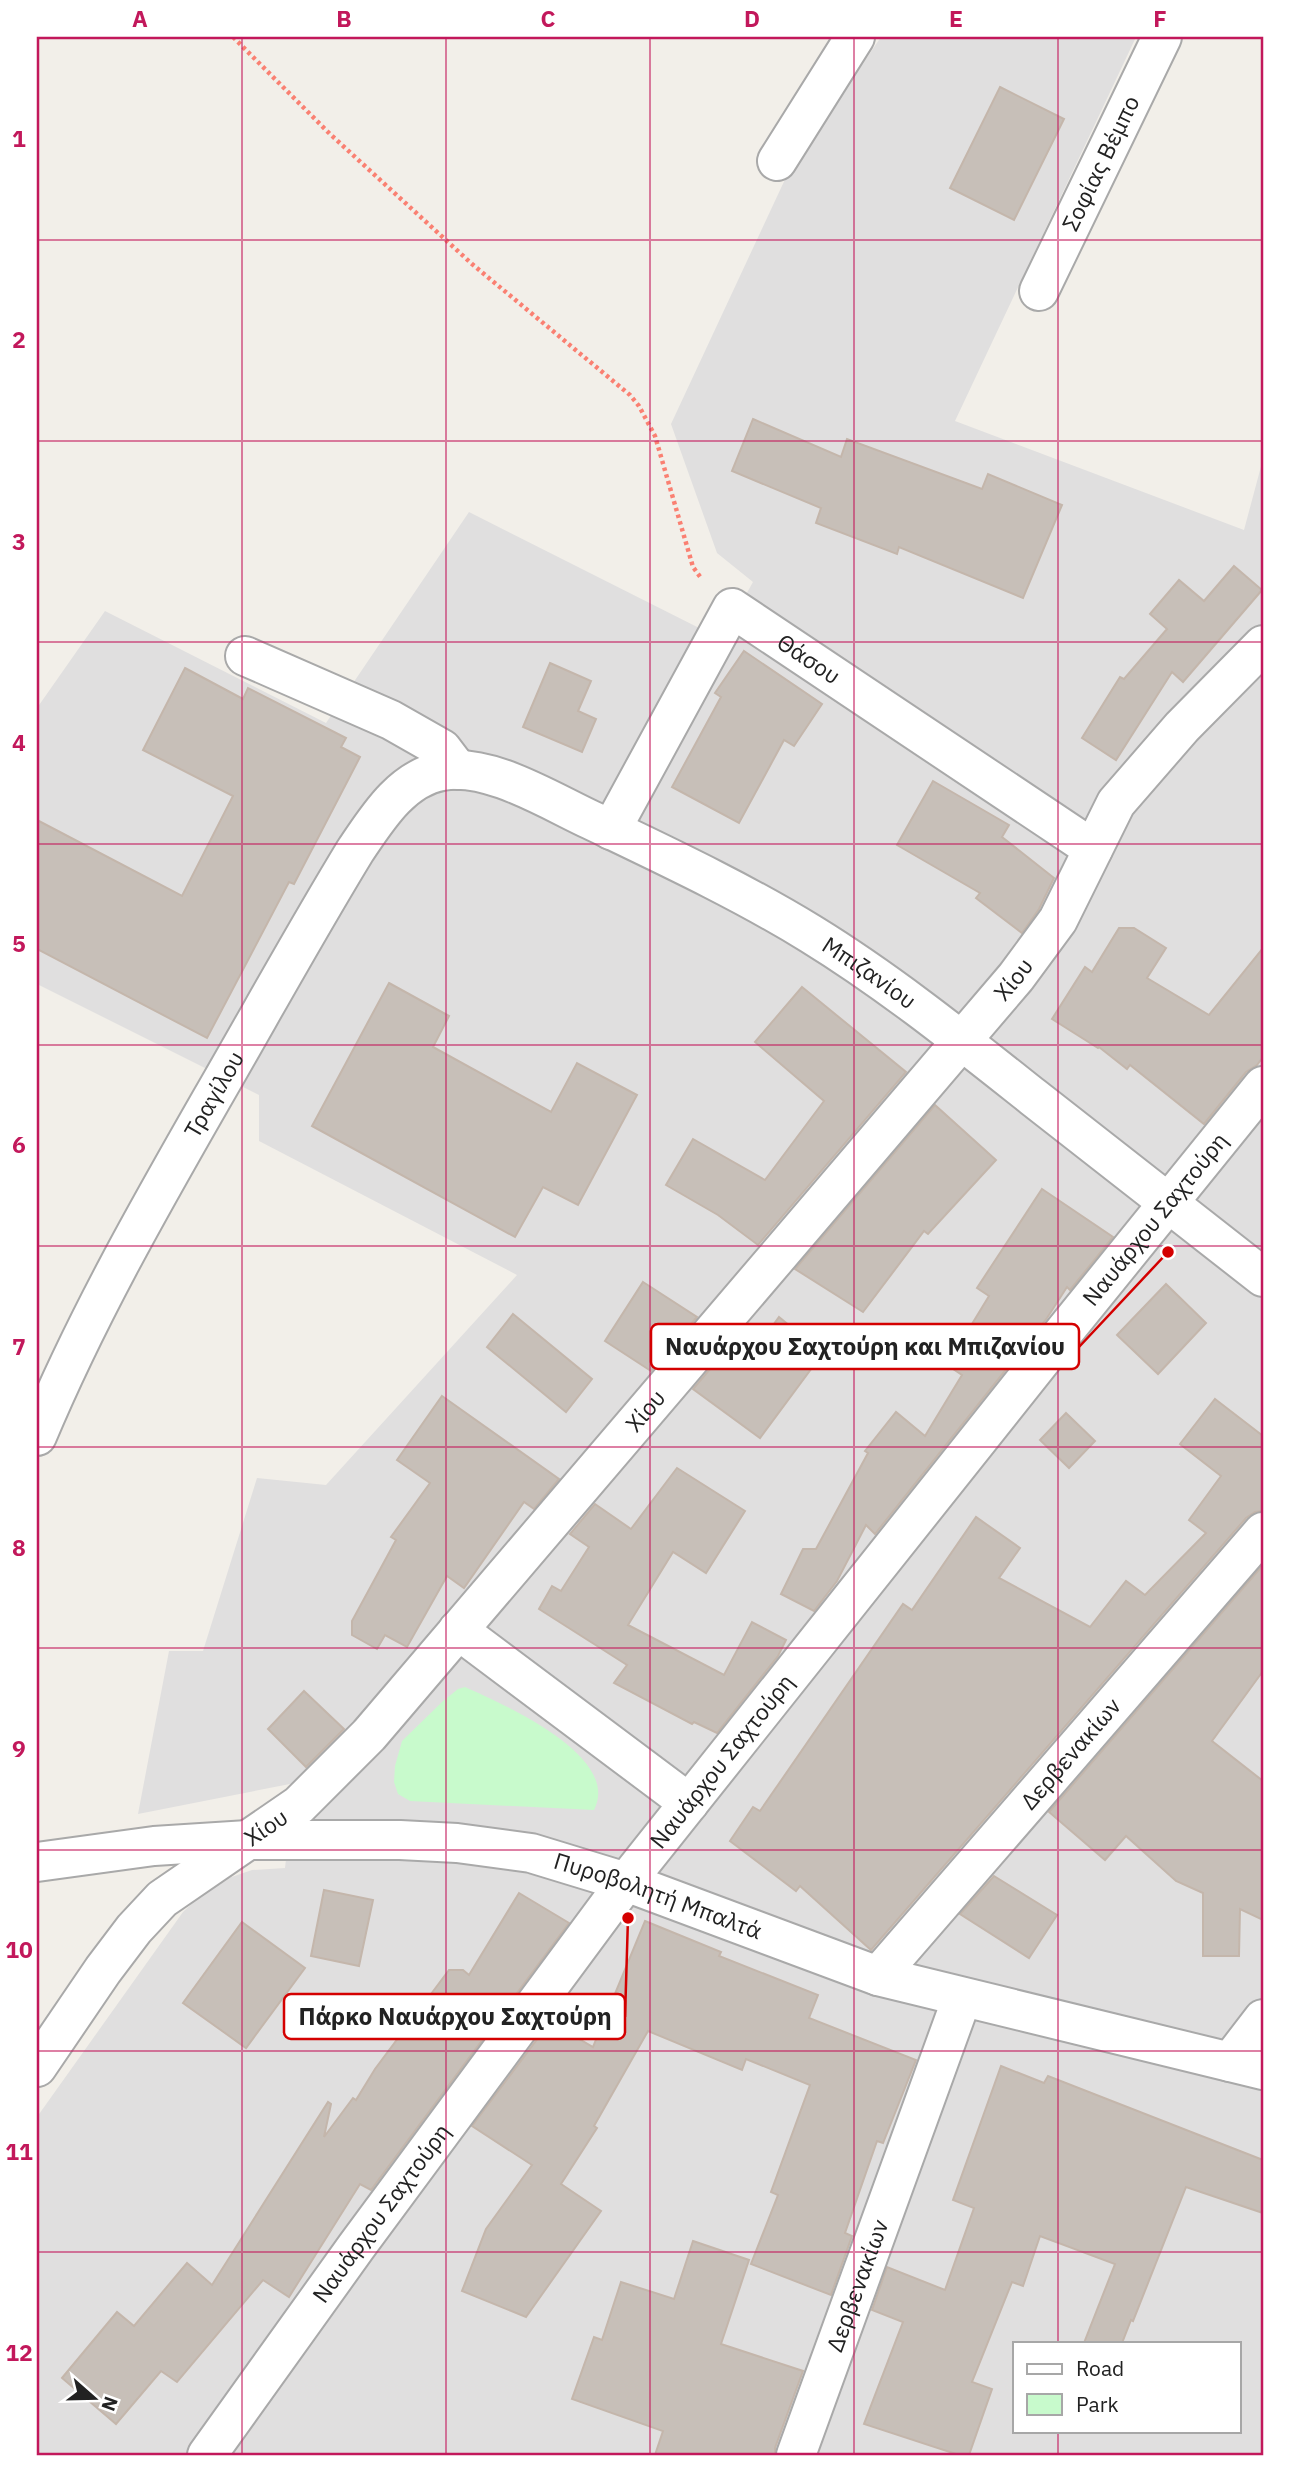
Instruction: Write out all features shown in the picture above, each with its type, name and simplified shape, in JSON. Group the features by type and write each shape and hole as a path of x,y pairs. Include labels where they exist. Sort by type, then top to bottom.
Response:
{"street":[{"path":"777,161 855,37"},
{"name":"Σοφίας Βέμπο","path":"1039,290 1161,37"},
{"path":"611,830 732,608"},
{"name":"Θάσου","path":"732,608 1093,849"},
{"name":"Χίου","path":"37,2067 103,1970 134,1929 162,1899 299,1805 324,1783 369,1735 1016,977 1058,920 1116,803 1182,727 1263,645"},
{"path":"245,656 391,720 442,749 441,773"},
{"name":"Μπιζανίου","path":"441,773 489,775 512,783 755,901 812,934 894,989 963,1041 1263,1277"},
{"name":"Τραγίλου","path":"37,1436 100,1297 315,917 374,822 391,802 441,773"},
{"name":"Ναυάρχου Σαχτούρη","path":"207,2455 356,2247 626,1882 1167,1202 1263,1086"},
{"name":"Δερβενακίων","path":"878,1976 1263,1532"},
{"path":"458,1630 689,1803"},
{"name":"Πυροβολητή Μπαλτά","path":"37,1862 153,1846 248,1840 400,1840 469,1844 531,1853 626,1882 878,1976 1247,2066"},
{"name":"Δερβενακίων","path":"796,2455 962,1998"},
{"path":"1247,2066 1263,2019"}],"path":[{"path":"233,37 330,134 472,264 630,396 647,419 655,436 692,567 732,608"}],"shaded area":[{"path":"881,37 1136,37 955,421 1244,530 1263,459 1263,2455 37,2455 37,2117 183,1912 203,1893 223,1880 252,1870 285,1868 295,1783 138,1814 169,1651 203,1651 257,1478 326,1485 517,1275 259,1141 259,1095 37,984 37,708 105,611 326,723 469,512 721,639 753,582 717,553 671,424 788,173"}],"green space":[{"path":"465,1687 530,1719 576,1752 591,1770 598,1790 594,1810 410,1801 398,1794 394,1782 395,1766 402,1741 442,1702 458,1689"}],"building":[{"path":"1000,87 1064,119 1014,220 950,188"},
{"path":"753,419 841,457 847,439 982,489 988,474 1062,505 1023,598 899,547 897,554 816,523 821,508 732,471"},
{"path":"1234,566 1262,590 1183,682 1172,672 1116,760 1082,738 1120,677 1124,679 1167,629 1150,614 1179,580 1204,601"},
{"path":"744,651 822,704 794,746 784,740 739,823 672,787 721,697 715,693"},
{"path":"550,663 591,681 578,711 596,719 582,752 523,727"},
{"path":"185,668 243,699 248,688 346,738 341,747 360,757 294,884 289,882 207,1038 37,949 37,820 182,896 233,796 143,750"},
{"path":"933,781 1009,825 1002,837 1054,878 1039,909 1022,933 976,898 980,893 897,845"},
{"path":"1119,928 1134,928 1166,948 1147,978 1209,1015 1263,948 1263,1057 1246,1072 1204,1124 1130,1065 1127,1069 1099,1047 1052,1019 1085,967 1092,972"},
{"path":"389,983 449,1016 433,1047 551,1112 577,1063 637,1095 578,1205 543,1187 515,1237 312,1126"},
{"path":"802,987 906,1072 758,1245 718,1215 666,1185 693,1139 765,1180 824,1101 755,1042"},
{"path":"935,1105 996,1160 928,1234 924,1231 863,1312 795,1269"},
{"path":"1042,1189 1113,1237 1070,1290 1067,1287 1047,1318 875,1534 866,1525 837,1581 814,1611 781,1594 803,1549 816,1549 868,1453 865,1451 896,1412 925,1436 962,1375 947,1365 989,1296 977,1288"},
{"path":"643,1282 697,1317 651,1371 605,1341"},
{"path":"1166,1284 1206,1323 1158,1374 1117,1335"},
{"path":"513,1314 592,1379 566,1412 487,1347"},
{"path":"779,1317 823,1353 760,1438 693,1389 734,1341 753,1353"},
{"path":"442,1396 559,1479 534,1509 524,1502 464,1588 447,1576 407,1647 385,1635 377,1649 352,1635 352,1621 396,1540 391,1537 430,1483 397,1460"},
{"path":"1215,1399 1263,1436 1263,1511 1255,1512 1246,1518 871,1950 800,1886 796,1891 730,1841 753,1807 760,1811 903,1604 912,1610 976,1517 1020,1548 999,1578 1090,1627 1126,1581 1145,1595 1206,1533 1189,1520 1221,1476 1180,1444"},
{"path":"1066,1413 1095,1441 1069,1468 1040,1440"},
{"path":"677,1468 745,1511 706,1573 673,1552 628,1625 724,1675 752,1622 786,1640 778,1656 717,1733 694,1722 692,1724 614,1683 627,1665 539,1609 552,1586 561,1591 589,1547 570,1534 595,1504 631,1529"},
{"path":"1263,1565 1263,1671 1212,1741 1263,1781 1263,1920 1240,1909 1239,1956 1203,1956 1203,1893 1176,1881 1126,1836 1105,1860 1049,1812"},
{"path":"304,1691 344,1729 306,1767 268,1729"},
{"path":"994,1876 1057,1915 1029,1958 960,1914"},
{"path":"324,1890 373,1900 359,1966 311,1956"},
{"path":"519,1893 569,1923 371,2190 360,2184 289,2297 263,2280 177,2382 161,2371 116,2424 62,2378 117,2312 134,2326 187,2263 212,2285 328,2102 331,2104 324,2137 353,2098 356,2100 375,2069 449,1970 463,1970 469,1975"},
{"path":"645,1921 721,1952 719,1956 818,1995 809,2018 916,2060 883,2143 877,2141 845,2233 852,2236 831,2295 751,2264 778,2195 771,2192 810,2085 746,2059 742,2070 648,2031 594,2126 597,2128 561,2184 601,2211 526,2317 462,2291 486,2229 532,2165 472,2126 550,2022 593,2047"},
{"path":"242,1922 305,1968 246,2048 183,2003"},
{"path":"1001,2066 1044,2083 1048,2076 1263,2160 1263,2213 1186,2187 1122,2342 1084,2342 1115,2264 1040,2236 1023,2286 1012,2282 972,2382 992,2389 969,2455 959,2455 864,2424 903,2322 872,2310 887,2267 945,2290 974,2208 953,2200"},
{"path":"693,2241 749,2260 721,2344 803,2371 775,2448 775,2455 655,2455 663,2431 572,2399 594,2337 602,2340 621,2282 674,2299"}],"place":[{"name":"Ναυάρχου Σαχτούρη και Μπιζανίου","path":"1168,1252"},
{"name":"Πάρκο Ναυάρχου Σαχτούρη","path":"628,1918"}]}
